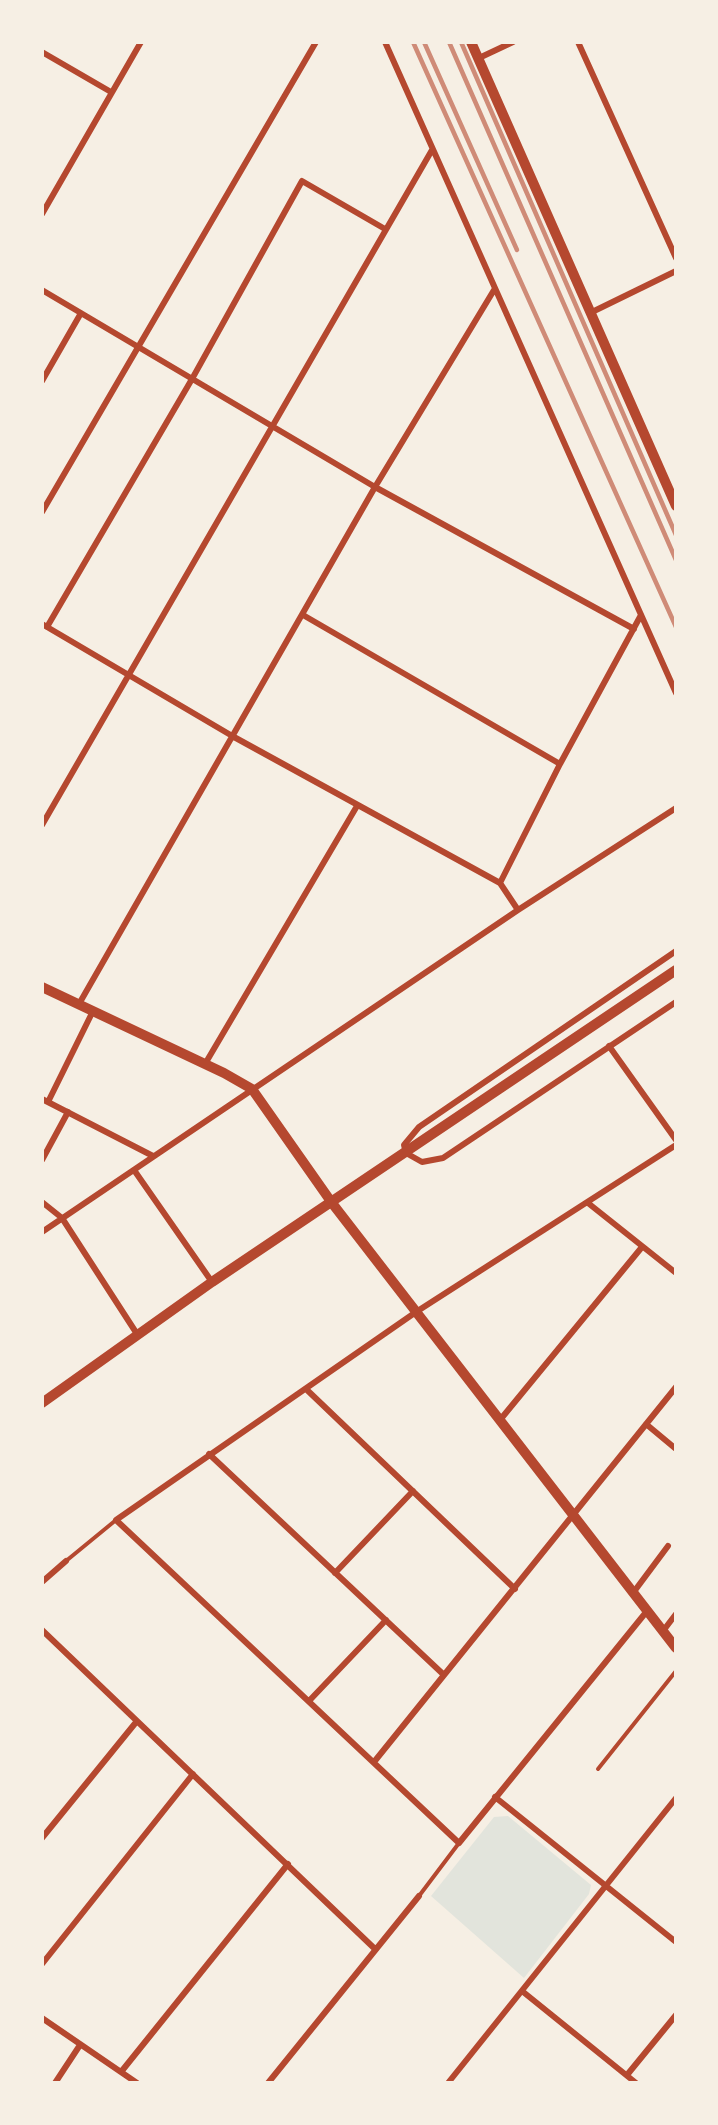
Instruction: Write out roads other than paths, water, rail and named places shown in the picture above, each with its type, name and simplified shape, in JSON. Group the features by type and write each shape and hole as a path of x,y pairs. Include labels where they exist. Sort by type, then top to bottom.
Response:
{"street":[{"path":"42,214 141,42"},
{"path":"42,512 316,42"},
{"path":"385,42 676,693"},
{"path":"471,42 676,506"},
{"path":"479,58 513,42"},
{"path":"578,42 676,258"},
{"path":"42,52 111,92"},
{"path":"42,825 432,150"},
{"path":"386,229 302,181 192,379 44,626 234,737 500,884 518,910"},
{"path":"590,313 676,272"},
{"path":"42,290 375,487 634,629"},
{"path":"79,1004 234,737 375,487 494,290"},
{"path":"42,381 81,314"},
{"path":"303,615 560,764"},
{"path":"500,884 560,764 641,615"},
{"path":"205,1064 357,806"},
{"path":"42,1232 518,910 676,808"},
{"path":"676,951 419,1128 404,1145 406,1153 422,1162 443,1158 676,1002"},
{"path":"42,1403 212,1282 676,970"},
{"path":"42,987 205,1064 252,1089 332,1203 676,1648"},
{"path":"93,1011 45,1101 153,1156"},
{"path":"609,1047 676,1140"},
{"path":"42,1160 68,1112"},
{"path":"647,1611 459,1843 116,1520 416,1312 676,1145"},
{"path":"134,1170 212,1282"},
{"path":"42,1202 62,1218 137,1334"},
{"path":"588,1203 676,1273"},
{"path":"499,1421 642,1247"},
{"path":"374,1762 676,1387"},
{"path":"306,1389 514,1589"},
{"path":"646,1424 676,1449"},
{"path":"209,1454 444,1675"},
{"path":"335,1573 413,1491"},
{"path":"633,1593 668,1546"},
{"path":"42,1582 66,1561"},
{"path":"663,1631 676,1614"},
{"path":"309,1701 386,1620"},
{"path":"42,1630 375,1949"},
{"path":"43,1834 137,1720"},
{"path":"42,1964 194,1774"},
{"path":"495,1797 676,1942"},
{"path":"448,2083 676,1798"},
{"path":"121,2072 288,1864"},
{"path":"268,2083 418,1896"},
{"path":"522,1991 636,2083"},
{"path":"627,2075 676,2015"},
{"path":"42,2018 136,2083"},
{"path":"55,2083 80,2045"}],"lane":[{"path":"66,1561 116,1520"},
{"path":"598,1768 676,1671"},
{"path":"418,1896 459,1843"}],"railway":[{"path":"413,42 676,627"},
{"path":"424,42 517,250"},
{"path":"449,42 676,560"},
{"path":"461,42 676,535"}]}
